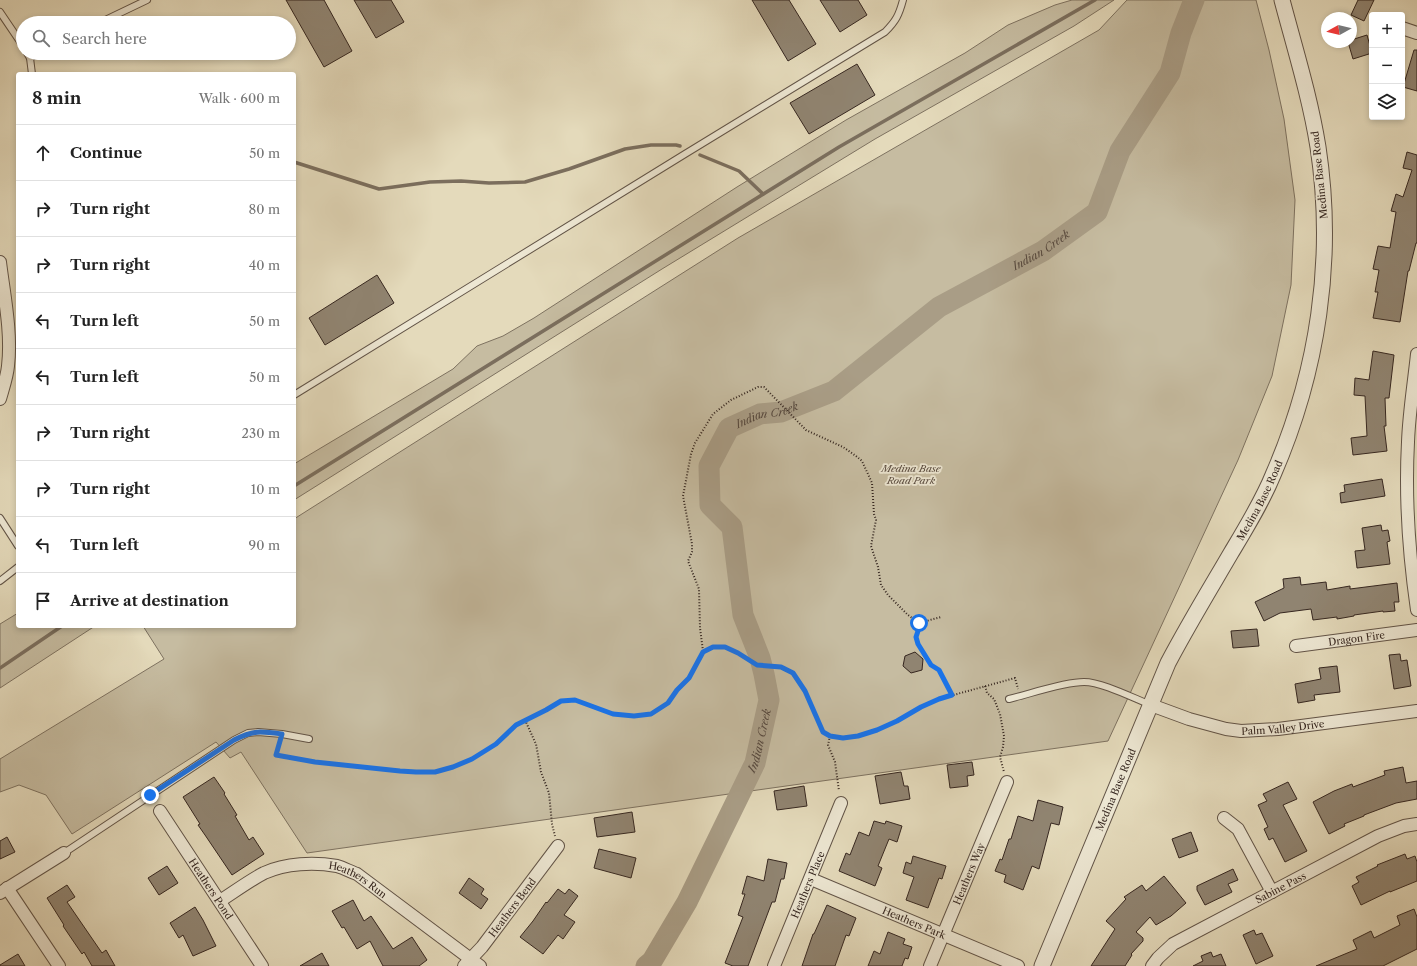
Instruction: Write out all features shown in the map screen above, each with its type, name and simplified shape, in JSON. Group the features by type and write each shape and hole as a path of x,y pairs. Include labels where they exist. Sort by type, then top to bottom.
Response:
{"street":[{"name":"Medina Base Road","path":"1042,966 1168,663 1185,631 1250,521 1273,476 1292,427 1308,374 1318,329 1323,281 1325,230 1323,190 1318,147 1311,111 1282,0"},
{"path":"1405,29 1417,33"},
{"path":"0,262 8,328 9,351 8,366 0,399"},
{"path":"1417,354 1408,442 1407,500 1411,564 1417,610"},
{"name":"Dragon Fire","path":"1296,646 1417,630"},
{"name":"Palm Valley Drive","path":"1151,705 1189,719 1226,729 1241,731 1278,729 1417,711"},
{"name":"Heathers Way","path":"930,966 1007,782"},
{"name":"Heathers Place","path":"774,966 841,803"},
{"name":"Heathers Pond","path":"160,811 262,966"},
{"path":"1224,818 1238,829 1272,892"},
{"name":"Sabine Pass","path":"1152,966 1158,958 1174,944 1378,836 1404,826 1417,824"},
{"name":"Heathers Bend","path":"472,964 558,846"},
{"path":"59,966 4,891 64,853"},
{"name":"Heathers Run","path":"220,901 265,873 283,867 318,864 338,867 357,874 472,964"},
{"name":"Heathers Park","path":"811,879 1018,966"}],"lane":[{"path":"113,16 146,0"},
{"path":"296,394 885,32 894,23 900,12 902,0"},
{"path":"0,12 16,36"},
{"path":"29,60 32,72"},
{"path":"0,518 16,543"},
{"path":"0,581 16,569"},
{"path":"1009,699 1069,684 1085,682 1104,686 1151,705"},
{"path":"64,853 234,740 248,733 265,732 309,739"}],"path":[{"path":"703,652 700,628 699,589 688,561 692,552 692,544 683,496 691,454 699,436 713,414 731,400 758,387 764,387 806,430 843,447 862,461 872,484 874,514 876,520 871,546 878,567 881,585 893,600 908,615 919,623"},
{"path":"919,623 941,617"},
{"path":"919,623 916,637 918,644 931,665 939,670 952,695"},
{"path":"282,734 276,755 315,762 400,771 435,772 453,767 472,759 496,744 516,725 561,701 575,700 613,714 634,716 651,714 668,703 677,690 689,678 703,652 713,647 725,647 757,665 765,667 781,667 793,673 805,691 823,732 830,736 843,738 858,736 877,730 897,721 921,707 939,699 1015,678 1019,696"},
{"path":"984,686 994,699 1000,714 1004,736 1000,757 1007,782"},
{"path":"525,720 536,744 541,772 549,793 552,824 558,846"},
{"path":"830,736 828,745 834,762 841,803"}],"green space":[{"path":"1072,0 1114,0 1074,26 875,139 662,269 296,499 296,463 453,369 477,346 503,336 534,318 737,187 846,120 965,53 1008,25 1055,5"},
{"name":"Medina Base Road Park","path":"1127,0 1256,0 1269,50 1284,119 1295,200 1291,285 1272,376 1238,460 1108,741 307,853 241,752 230,758 216,742 72,834 46,795 19,785 0,792 0,759 164,659 144,628 296,628 296,518 738,238 1099,30"},
{"path":"16,614 16,628 92,628 0,688 0,624"}],"building":[{"path":"286,0 324,0 352,51 324,67"},
{"path":"354,0 391,0 404,22 376,38"},
{"path":"752,0 789,0 816,44 788,61"},
{"path":"820,0 858,0 867,15 840,32"},
{"path":"1358,0 1374,0 1364,21 1357,18 1357,12 1352,12"},
{"path":"1367,35 1369,42 1369,54 1353,59 1350,48 1357,48 1357,38"},
{"path":"1414,50 1417,50 1417,91 1405,88 1405,80"},
{"path":"857,64 875,95 809,134 790,103"},
{"path":"1407,152 1417,155 1417,243 1408,271 1400,322 1373,318 1378,292 1375,292 1379,270 1373,269 1378,246 1390,248 1396,212 1391,211 1396,194 1403,197 1412,170 1403,168"},
{"path":"377,275 394,303 325,345 309,318"},
{"path":"1373,351 1394,355 1389,398 1385,398 1386,426 1384,426 1387,451 1353,455 1351,438 1367,436 1365,396 1354,395 1355,378 1369,380"},
{"path":"1382,479 1385,496 1341,503 1340,493 1345,492 1344,485"},
{"path":"1381,525 1382,531 1388,530 1390,541 1387,542 1390,564 1357,568 1355,551 1365,550 1362,528"},
{"path":"1300,577 1301,585 1326,582 1327,590 1350,586 1350,589 1397,583 1399,602 1394,602 1395,611 1354,615 1337,619 1337,617 1313,620 1311,609 1280,613 1264,621 1255,602 1284,588 1283,579"},
{"path":"1257,629 1259,646 1233,648 1231,631"},
{"path":"915,652 923,659 922,670 911,673 903,666 905,656"},
{"path":"1400,654 1401,661 1407,660 1411,686 1394,689 1389,655"},
{"path":"1337,666 1340,692 1314,695 1315,700 1298,703 1295,684 1321,679 1319,668"},
{"path":"972,762 974,775 967,776 968,786 950,788 947,765"},
{"path":"1403,767 1406,783 1417,781 1417,799 1396,803 1364,815 1344,824 1345,826 1329,834 1313,802 1352,784 1353,787 1385,775 1384,771"},
{"path":"901,772 904,786 908,786 910,799 880,804 875,776"},
{"path":"214,777 225,793 224,794 237,815 235,816 249,840 253,837 264,854 232,875 198,825 200,824 183,797"},
{"path":"1288,782 1297,799 1283,805 1307,851 1285,862 1273,838 1269,840 1264,829 1268,827 1258,805 1267,801 1263,794"},
{"path":"804,786 807,806 777,810 774,791"},
{"path":"1038,800 1063,807 1059,825 1051,823 1039,869 1032,866 1023,890 1004,882 1006,875 995,871 1000,859 1002,860 1009,839 1011,839 1018,816 1033,821"},
{"path":"632,812 635,832 597,837 594,818"},
{"path":"874,821 885,824 886,821 902,826 897,842 889,839 878,866 882,868 875,886 839,871 846,853 850,855 859,832 869,836"},
{"path":"1191,832 1198,851 1179,858 1172,839"},
{"path":"7,837 15,852 0,859 0,841"},
{"path":"599,849 636,858 631,878 594,868"},
{"path":"1405,854 1407,859 1415,856 1417,862 1417,881 1390,891 1361,905 1352,886 1359,882 1356,877 1378,866 1377,865"},
{"path":"913,856 946,866 942,879 939,878 928,908 906,900 914,877 903,873 906,862 911,864"},
{"path":"768,859 787,863 784,879 781,879 775,902 772,902 748,966 733,966 725,963 743,917 738,915 745,894 742,894 747,876 764,881"},
{"path":"167,866 178,883 159,895 148,878"},
{"path":"1233,869 1238,880 1228,884 1232,892 1205,905 1197,890 1197,886"},
{"path":"1164,876 1186,903 1171,916 1156,925 1150,917 1136,932 1143,938 1143,941 1131,954 1132,955 1125,966 1091,966 1115,929 1106,921 1126,899 1124,897 1142,885 1146,891"},
{"path":"469,878 484,889 481,894 488,899 481,909 459,893"},
{"path":"67,885 75,897 67,902 102,953 106,950 115,966 92,966 84,952 82,954 63,926 64,925 47,898"},
{"path":"558,889 565,894 569,889 578,896 564,915 575,922 563,939 558,935 543,954 520,937 546,902 547,903"},
{"path":"353,900 364,921 371,916 393,949 412,937 427,960 419,966 383,966 370,941 357,949 344,927 342,928 332,911"},
{"path":"827,905 856,918 849,936 846,935 835,966 802,966 813,934"},
{"path":"195,907 216,946 193,956 183,935 179,938 170,923"},
{"path":"1414,909 1417,917 1417,949 1383,966 1316,966 1357,949 1353,940 1371,931 1374,938 1400,925 1397,916"},
{"path":"1254,930 1256,935 1262,933 1273,956 1256,964 1243,935"},
{"path":"888,932 905,939 903,944 912,947 908,959 905,958 902,966 868,966 874,951 880,954"},
{"path":"1211,952 1213,957 1221,954 1226,966 1193,966 1203,961 1201,956"},
{"path":"322,953 329,966 300,966"},
{"path":"18,954 25,966 0,966 0,965"}],"waterway":[{"path":"296,485 839,147 1095,0"},
{"name":"Indian Creek","path":"646,966 652,961 687,902 755,763 769,700 760,658 743,615 732,527 710,505 709,466 729,428 760,414 781,412 834,391 939,307 1043,251 1097,212 1120,151 1170,73 1181,33 1194,0"},
{"path":"296,163 379,189 430,182 525,182 569,169 625,149 651,145 680,146"},
{"path":"700,155 739,171 763,194"},
{"path":"0,668 59,628"}],"route":[{"path":"150,795 234,740 248,733 258,732 282,734 276,755 315,762 400,771 435,772 453,767 472,759 496,744 516,725 561,701 575,700 613,714 634,716 651,714 668,703 677,690 689,678 703,652 713,647 725,647 757,665 765,667 781,667 793,673 805,691 823,732 830,736 843,738 858,736 877,730 897,721 921,707 952,695 939,670 931,665 918,644 916,637 919,623"}]}
